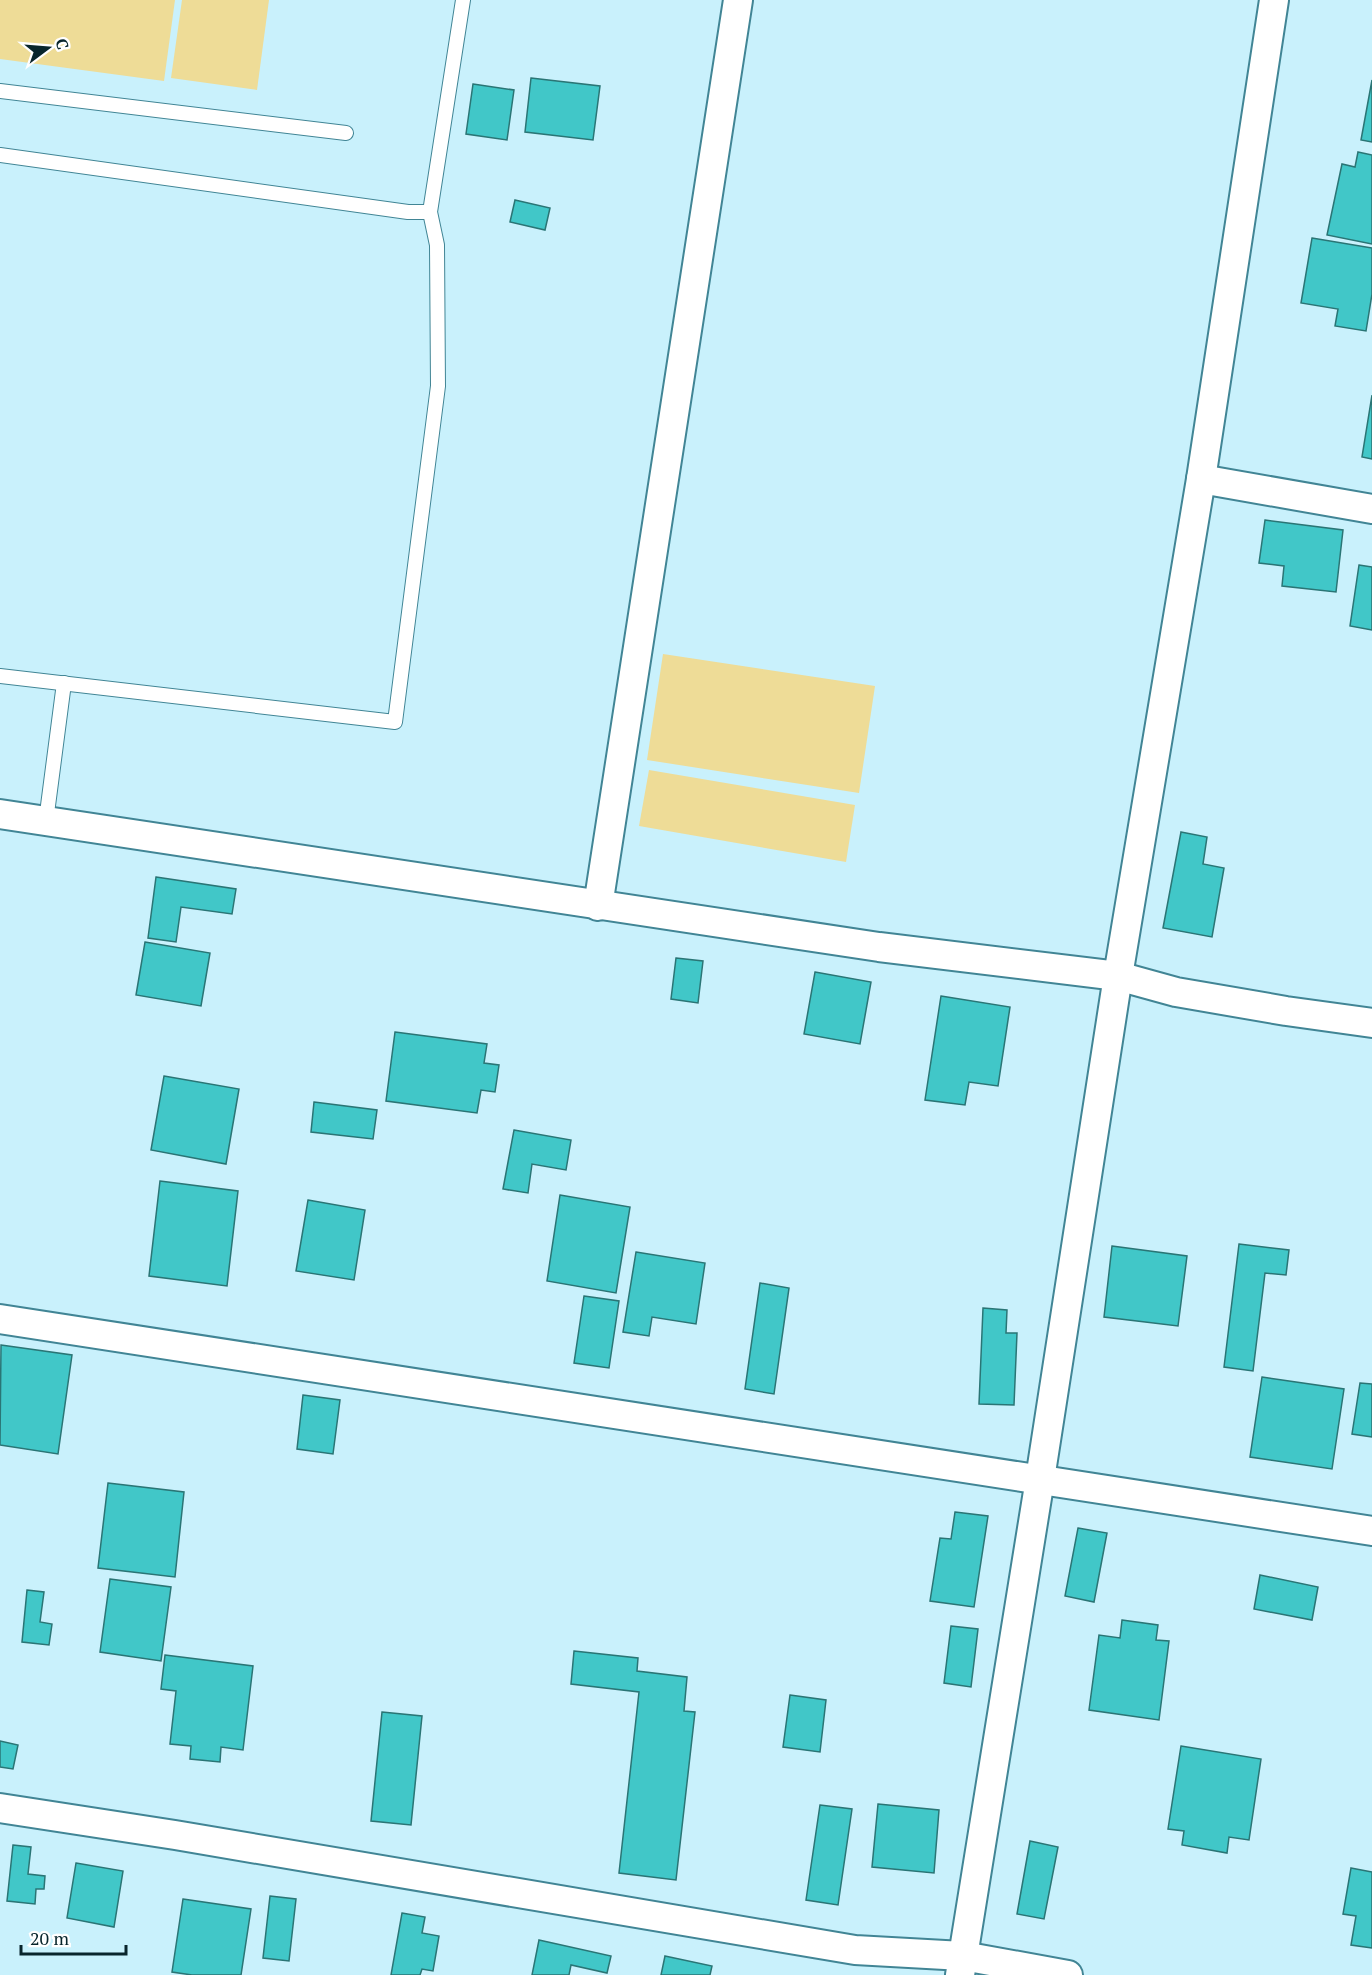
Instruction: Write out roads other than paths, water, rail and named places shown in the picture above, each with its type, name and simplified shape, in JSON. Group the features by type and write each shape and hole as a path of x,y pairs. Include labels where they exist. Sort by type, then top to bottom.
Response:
{"street":[{"path":"598,906 738,0"},
{"path":"962,1966 1118,976 1201,479 1274,0"},
{"path":"1201,479 1372,509"},
{"path":"0,814 879,947 1118,976 1176,992 1372,1023"},
{"path":"0,1319 1372,1531"},
{"path":"0,1808 399,1872 855,1950 962,1966 1068,1975"}],"lane":[{"path":"0,676 395,722 438,386 437,245 430,212 463,0"},
{"path":"0,91 346,133"},
{"path":"0,155 408,212 430,212"},
{"path":"46,821 63,683"}]}
